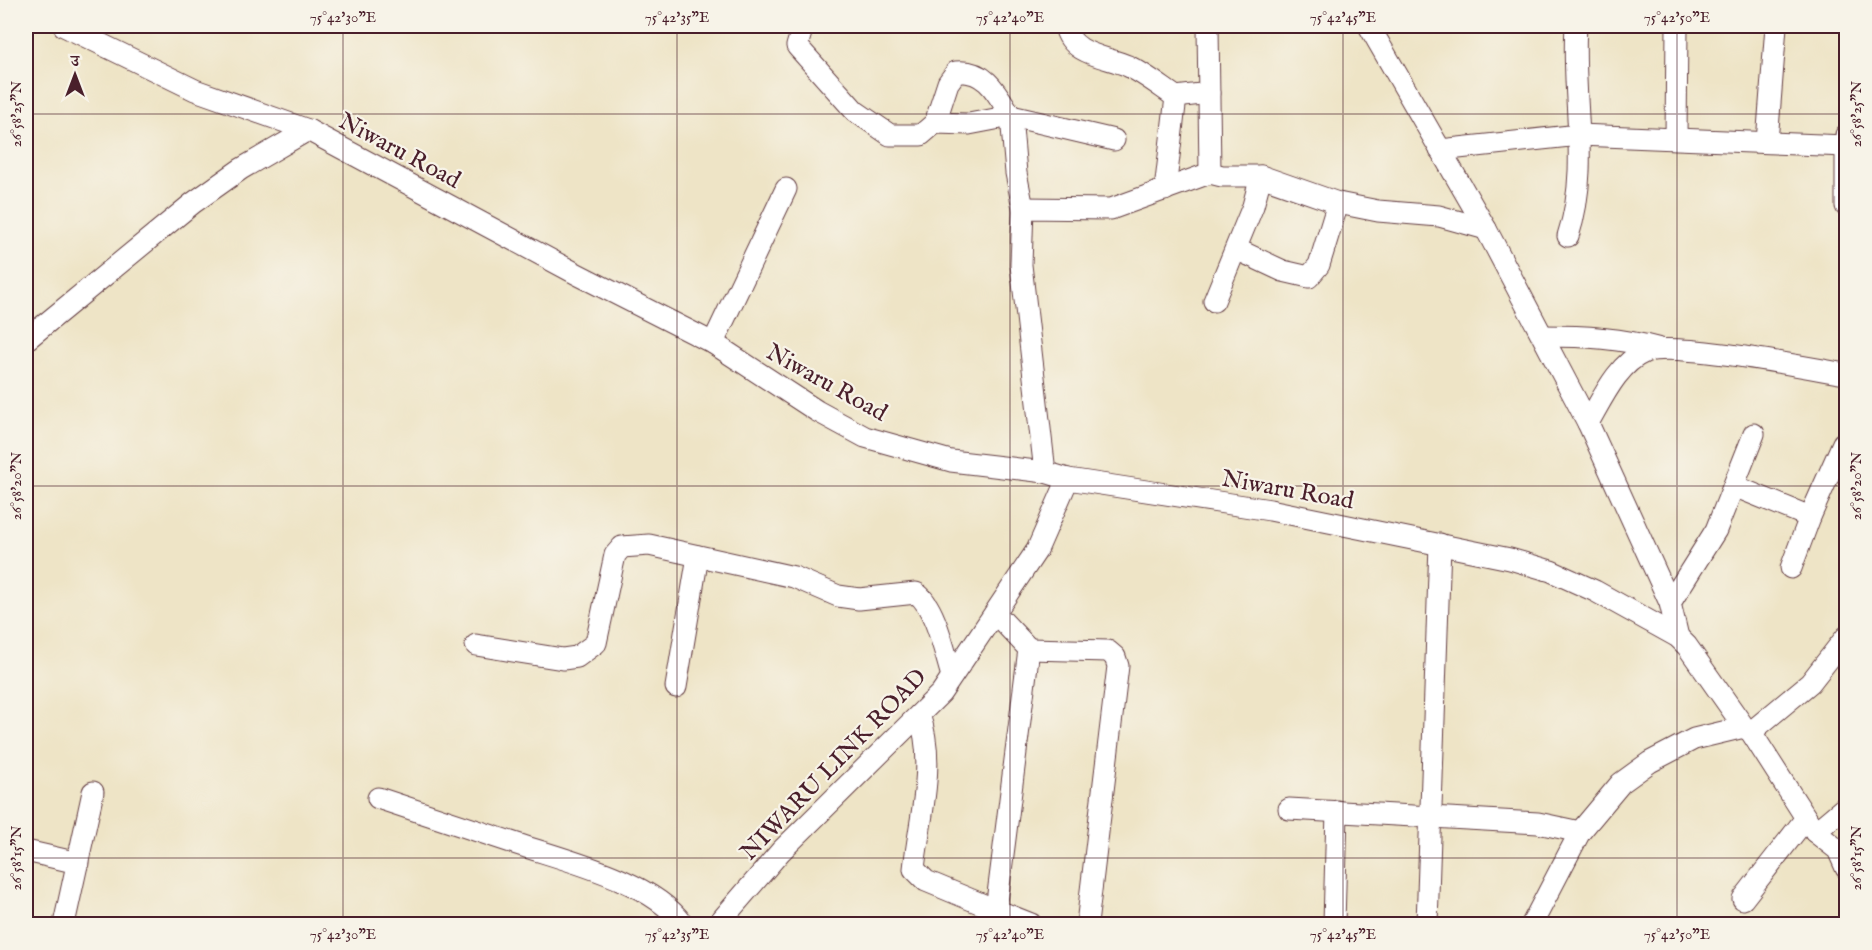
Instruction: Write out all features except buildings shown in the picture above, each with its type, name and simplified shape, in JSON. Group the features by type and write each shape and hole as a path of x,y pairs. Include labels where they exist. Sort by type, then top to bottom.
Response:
{"street":[{"name":"Niwaru Road","path":"64,26 195,90 308,130 577,274 713,343 817,411 865,437 951,461 1045,472 1068,478 1270,510 1440,544 1551,571 1595,591 1682,642"},
{"path":"803,26 797,46 855,111 890,135 905,137 921,135 935,123 948,82 956,72 965,71 981,76 993,86 1011,116 1016,173 1023,208 1021,265 1045,472"},
{"path":"1065,26 1067,34 1088,54 1129,66 1176,97 1209,93"},
{"path":"1208,26 1210,172"},
{"path":"1369,26 1486,229 1544,336 1588,423 1670,603 1682,642 1747,729 1811,825 1844,857"},
{"path":"1568,236 1576,211 1579,135 1576,26"},
{"path":"1676,138 1677,26"},
{"path":"1767,142 1776,26"},
{"path":"1165,190 1176,97"},
{"path":"935,123 969,124 1011,116 1114,140"},
{"path":"26,340 193,202 241,169 308,130"},
{"path":"1440,150 1579,135 1846,146"},
{"path":"1846,135 1846,206"},
{"path":"1023,208 1111,209 1210,172 1222,176 1261,176 1338,202 1378,211 1438,216 1486,229"},
{"path":"1214,301 1253,206 1261,176"},
{"path":"713,343 786,189"},
{"path":"1236,249 1283,271 1309,277 1319,265 1338,202"},
{"path":"1544,336 1594,335 1632,340 1662,349 1747,358 1846,375"},
{"path":"1588,423 1626,366 1645,352 1662,349"},
{"path":"1670,603 1716,530 1754,434"},
{"path":"1791,567 1810,517 1843,443"},
{"name":"NIWARU LINK ROAD","path":"718,924 780,851 941,693 1037,550 1068,478"},
{"path":"1734,486 1810,517"},
{"path":"1427,924 1440,544"},
{"path":"476,645 562,659 577,657 596,643 615,555 622,547 649,545 794,577 838,596 859,599 916,593 924,598 930,610 952,676"},
{"path":"676,687 698,556"},
{"path":"995,613 1029,649 1108,651 1115,657 1118,666 1087,924"},
{"path":"1532,924 1580,832 1621,783 1650,762 1695,739 1747,729 1810,683 1846,638"},
{"path":"996,910 1029,649"},
{"path":"919,715 925,731 927,754 914,869 926,881 1031,924"},
{"path":"63,924 93,792"},
{"path":"378,798 587,867 660,901 673,911 683,924"},
{"path":"1743,900 1811,825 1846,806"},
{"path":"1289,809 1538,823 1580,832"},
{"path":"1334,924 1336,811"},
{"path":"26,851 78,863"}]}
